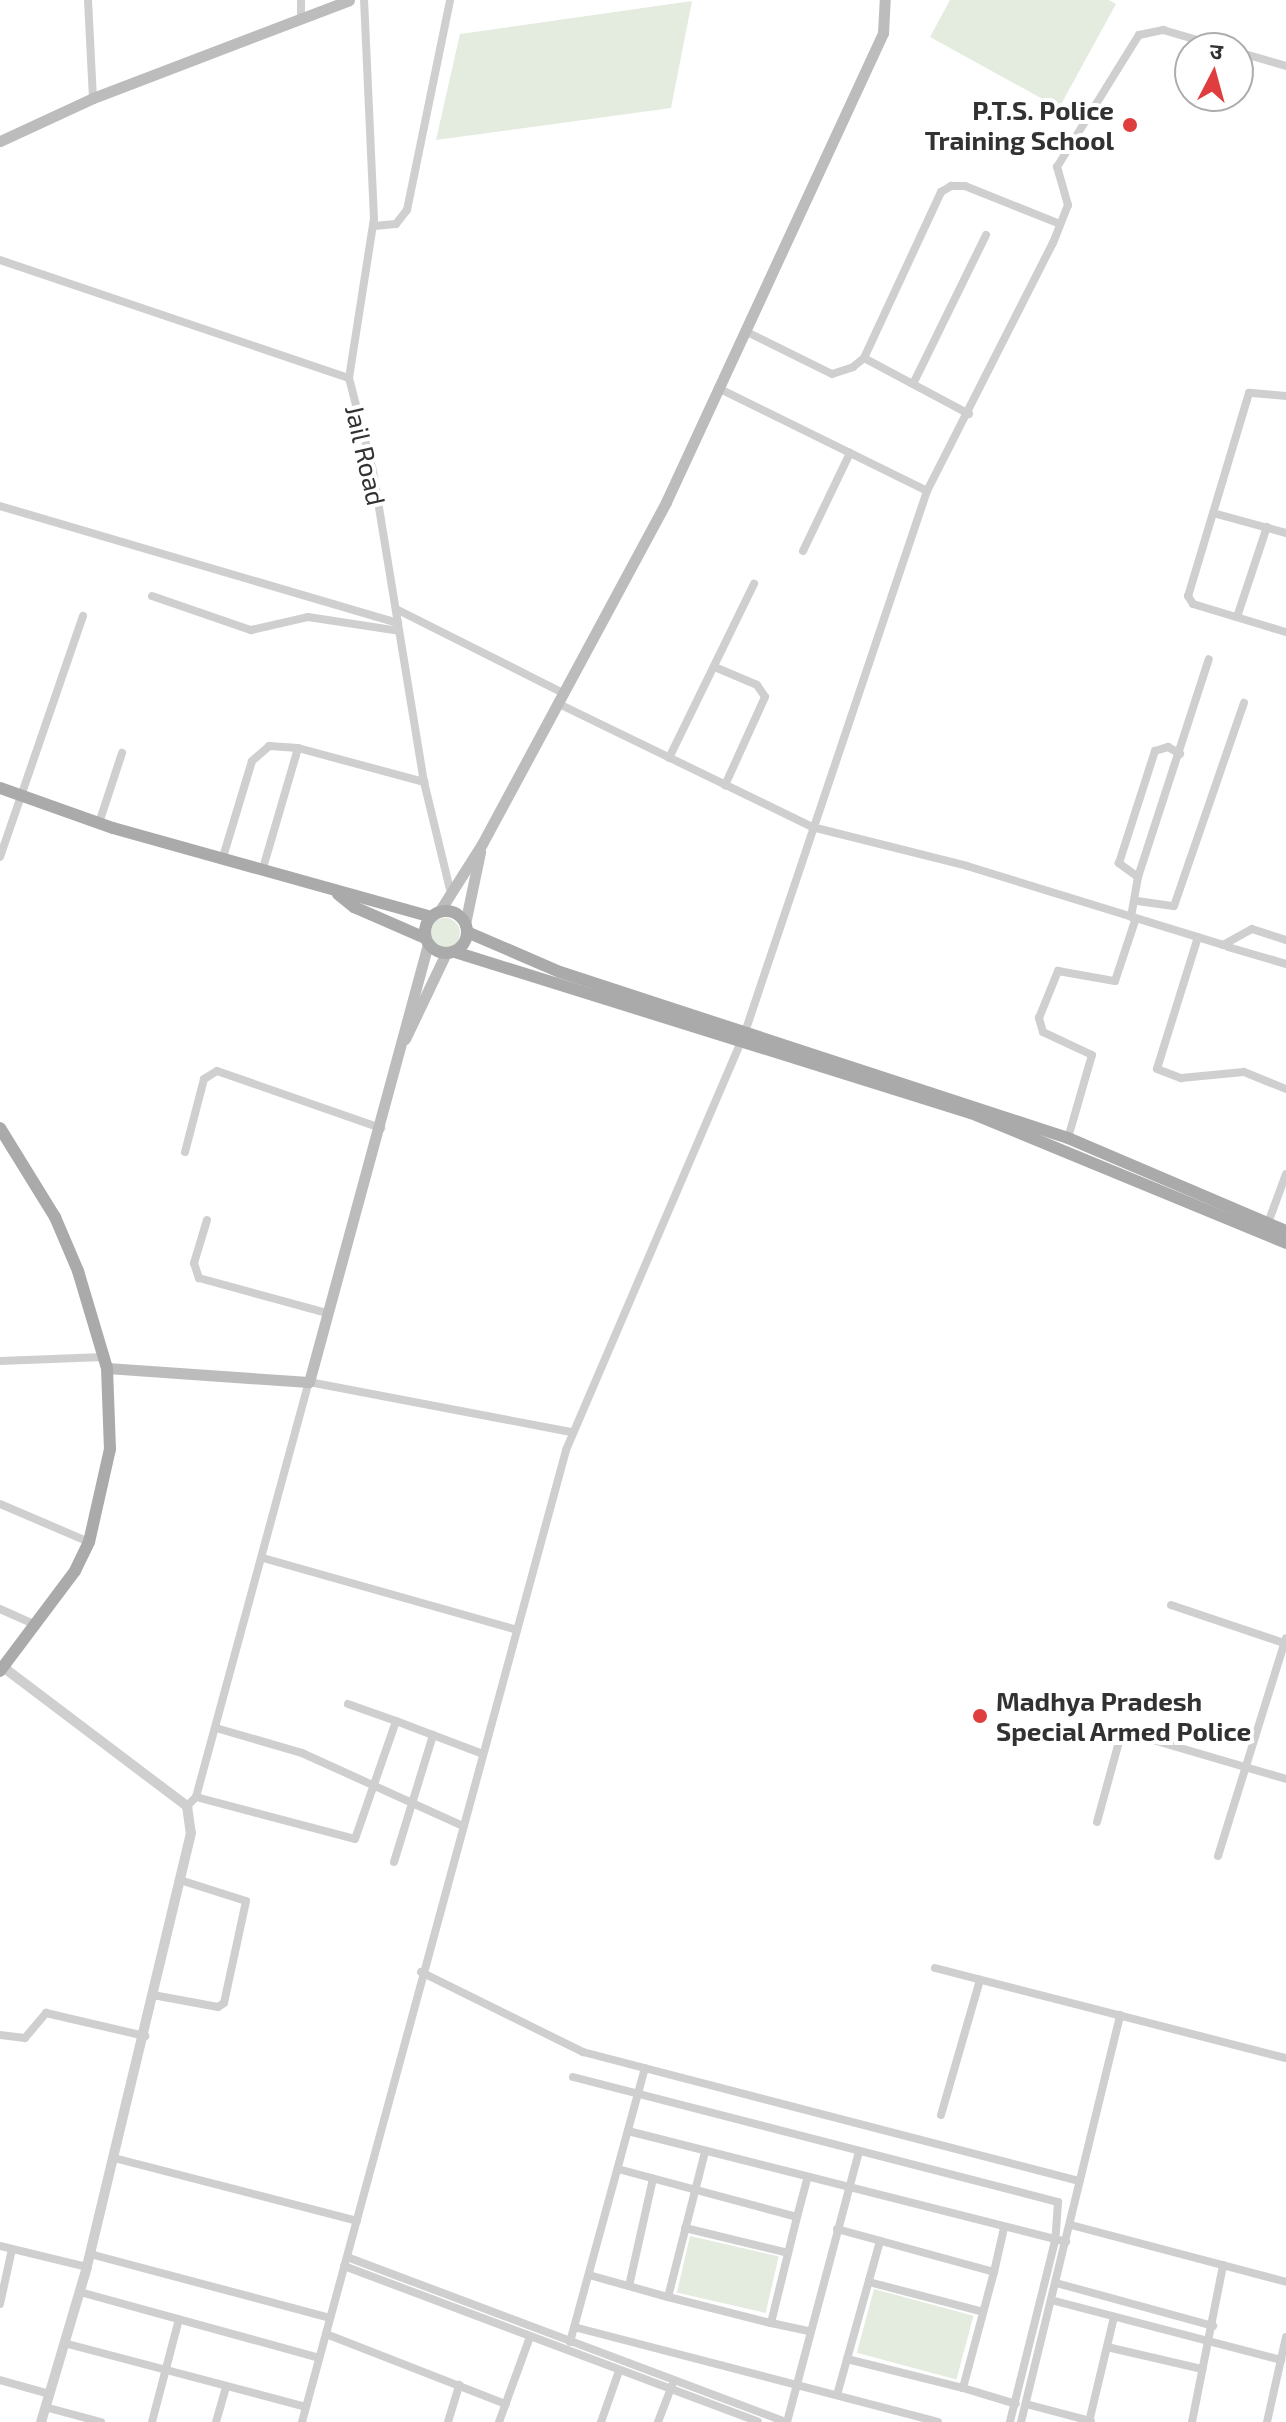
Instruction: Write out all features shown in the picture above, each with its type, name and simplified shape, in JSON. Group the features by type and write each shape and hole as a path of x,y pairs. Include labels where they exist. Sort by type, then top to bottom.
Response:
{"main road":[{"path":"0,141 93,98 349,0"},
{"path":"105,1362 309,1382 381,1128 435,914 482,844 666,502 883,33 885,0"},
{"path":"0,788 99,823 263,868 338,894 435,914 457,914 466,928 560,972 1050,1142 1286,1243"},
{"path":"404,1041 450,952 466,928 482,844"},
{"path":"338,894 450,952 744,1034 1068,1138 1286,1231"},
{"path":"0,1128 55,1217 105,1362 110,1449 89,1542 36,1625 2,1669"}],"street":[{"path":"88,0 93,98"},
{"path":"301,0 301,17"},
{"path":"349,378 374,226 364,0"},
{"path":"374,226 396,224 407,210 450,0"},
{"path":"302,2422 421,1972 572,1432 744,1034 927,491 969,414 1060,224 1068,201 1057,167 1139,35 1163,30 1174,33"},
{"path":"1254,57 1286,66"},
{"path":"745,331 832,374 864,358 941,192 965,186 1060,224"},
{"path":"913,384 986,235"},
{"name":"Jail Road","path":"0,260 349,378 396,609 424,782 451,894"},
{"path":"864,358 969,414"},
{"path":"718,388 927,491"},
{"path":"1286,396 1249,393 1188,601 1286,630"},
{"path":"803,551 850,453"},
{"path":"0,506 399,627"},
{"path":"1213,513 1286,533"},
{"path":"1237,617 1267,527"},
{"path":"669,758 717,668 754,584"},
{"path":"152,596 251,630 308,617 399,627"},
{"path":"396,609 669,758 812,827 1286,964"},
{"path":"0,857 83,616"},
{"path":"1068,1138 1092,1055 1043,1032 1039,1018 1058,971 1115,981 1137,901 1138,877 1209,659"},
{"path":"717,668 757,685 765,697 725,785"},
{"path":"1137,901 1174,906 1244,703"},
{"path":"223,857 252,761 269,746 298,748 424,782"},
{"path":"1138,877 1119,863 1155,751 1168,747 1180,754"},
{"path":"263,868 298,748"},
{"path":"99,823 122,753"},
{"path":"1228,947 1245,929 1286,940"},
{"path":"1198,937 1157,1069 1181,1078 1226,1071 1262,1075 1286,1089"},
{"path":"185,1152 204,1079 217,1071 381,1128"},
{"path":"1268,1223 1286,1174"},
{"path":"207,1220 194,1263 199,1278 327,1313"},
{"path":"0,1361 105,1362"},
{"path":"187,1806 196,1797 216,1728 309,1382 572,1432"},
{"path":"0,1504 89,1542"},
{"path":"263,1558 517,1630"},
{"path":"1171,1605 1285,1641 1218,1856"},
{"path":"0,1609 36,1625"},
{"path":"2,1669 187,1806 191,1833 183,1881 87,2267 41,2422"},
{"path":"348,1704 483,1754"},
{"path":"196,1797 349,1840 362,1831 396,1721"},
{"path":"216,1728 302,1753 413,1808 463,1826"},
{"path":"1097,1822 1120,1738 1129,1733 1286,1779"},
{"path":"394,1862 433,1735"},
{"path":"153,1995 218,2007 224,2003 246,1901 183,1881"},
{"path":"935,1968 1286,2058"},
{"path":"421,1972 557,2043 1079,2181"},
{"path":"941,2115 980,1980"},
{"path":"0,2035 25,2038 46,2013 145,2036"},
{"path":"1010,2422 1021,2404 1056,2283 1120,2015"},
{"path":"570,2342 645,2068"},
{"path":"573,2077 637,2097 1058,2202 1055,2241 1021,2404 1021,2422"},
{"path":"628,2131 847,2190 1066,2242"},
{"path":"346,2262 786,2422 859,2151"},
{"path":"668,2297 705,2152"},
{"path":"114,2158 357,2221"},
{"path":"618,2169 797,2217"},
{"path":"629,2286 653,2179"},
{"path":"771,2323 807,2179"},
{"path":"1071,2225 1286,2282"},
{"path":"685,2228 788,2253"},
{"path":"963,2388 1004,2228"},
{"path":"837,2229 994,2272"},
{"path":"837,2395 880,2241"},
{"path":"0,2246 87,2267"},
{"path":"0,2304 12,2249"},
{"path":"90,2254 330,2318"},
{"path":"346,2262 530,2337 758,2422"},
{"path":"1192,2422 1223,2265"},
{"path":"589,2275 810,2331"},
{"path":"869,2282 983,2312"},
{"path":"1056,2283 1213,2326"},
{"path":"80,2292 319,2358"},
{"path":"1051,2300 1281,2360"},
{"path":"847,2359 1091,2422 1114,2317"},
{"path":"152,2422 179,2319"},
{"path":"574,2327 938,2422"},
{"path":"326,2334 506,2404"},
{"path":"499,2422 530,2337"},
{"path":"1267,2422 1281,2384 1281,2360 1286,2337"},
{"path":"64,2343 306,2407"},
{"path":"1107,2347 1202,2369"},
{"path":"601,2422 619,2371"},
{"path":"0,2380 49,2394"},
{"path":"658,2422 673,2380"},
{"path":"448,2422 459,2385"},
{"path":"216,2422 226,2387"},
{"path":"45,2407 101,2422"}],"shaded area":[{"path":"950,0 1109,0 1116,4 1059,108 930,37"},
{"path":"692,1 671,108 436,140 460,34"},
{"path":"445,918 456,922 460,933 456,944 445,948 434,944 430,933 434,922"},
{"path":"690,2236 779,2256 766,2313 677,2293"},
{"path":"874,2289 973,2316 956,2379 857,2353"}],"place":[{"name":"P.T.S. Police Training School","path":"1130,125"},
{"name":"Madhya Pradesh Special Armed Police","path":"980,1716"}]}
